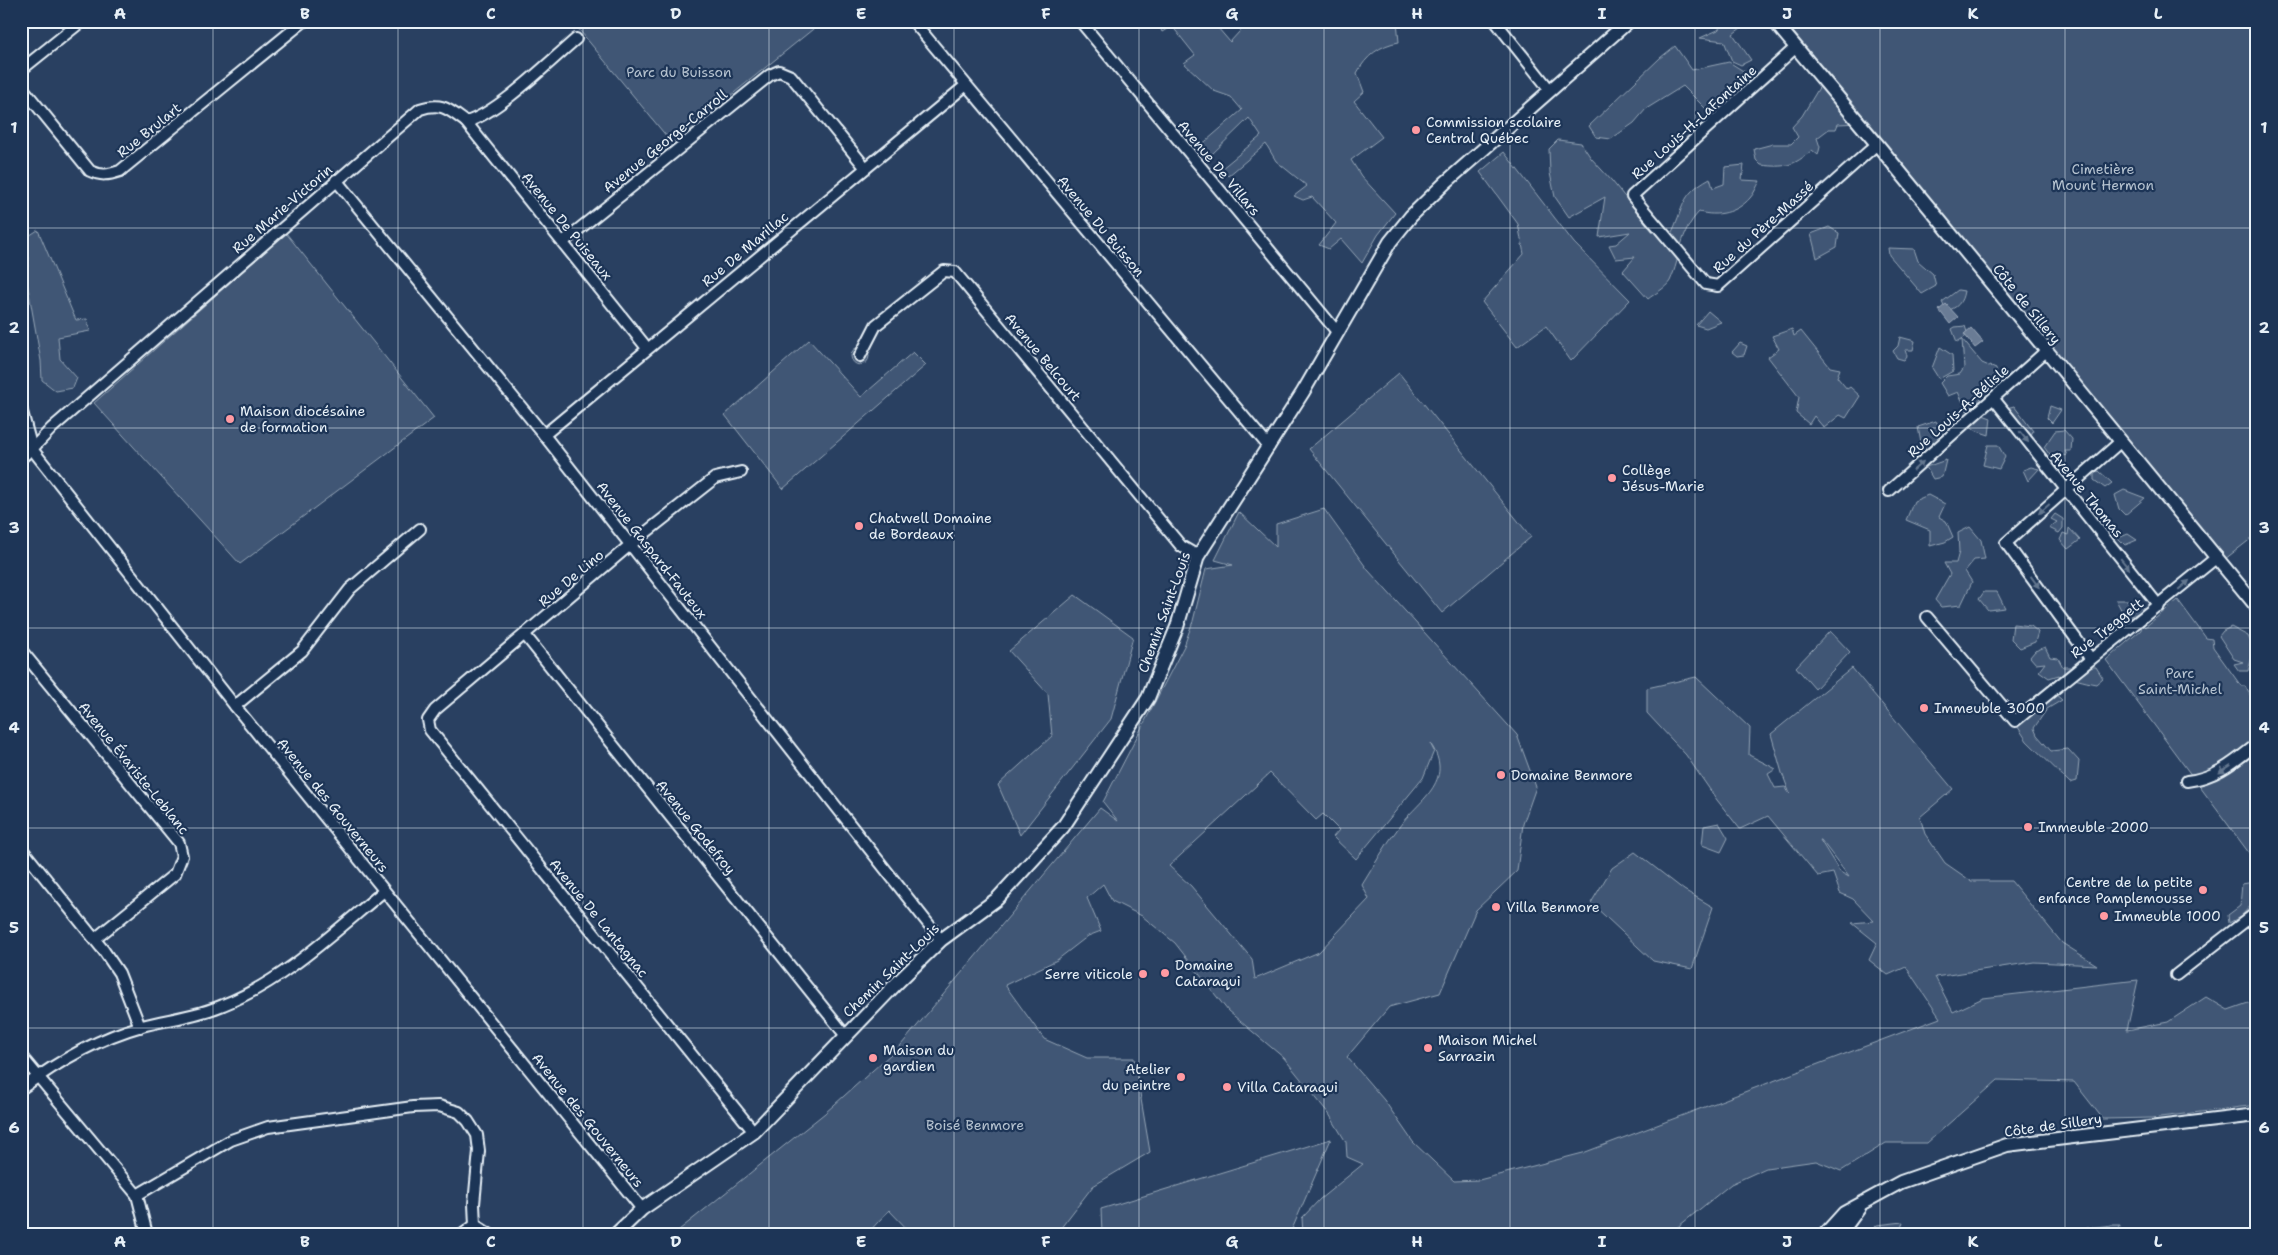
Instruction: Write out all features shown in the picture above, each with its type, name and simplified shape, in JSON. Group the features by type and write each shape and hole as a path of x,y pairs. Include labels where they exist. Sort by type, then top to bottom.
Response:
{"street":[{"path":"21,70 82,21"},
{"name":"Rue Brulart","path":"21,86 90,171 100,175 111,174 120,171 304,21"},
{"name":"Avenue Du Buisson","path":"912,21 1269,447"},
{"name":"Avenue De Villars","path":"1080,21 1338,332"},
{"path":"1495,21 1550,90"},
{"name":"Chemin Saint-Louis","path":"616,1234 642,1210 754,1132 941,940 997,899 1063,827 1148,698 1177,627 1198,556 1269,447 1390,242 1411,216 1445,183 1629,21"},
{"name":"Côte de Sillery","path":"1774,21 1878,144 2257,607"},
{"path":"466,122 479,118 506,99 576,39"},
{"name":"Rue Louis-H.-LaFontaine","path":"1670,242 1632,196 1795,48"},
{"name":"Avenue George-Carroll","path":"563,242 762,81 779,71 791,76 865,167"},
{"name":"Rue De Marillac","path":"544,434 965,86"},
{"name":"Rue Marie-Victorin","path":"21,458 52,428 132,361 336,180 420,109 432,105 446,107 466,122"},
{"name":"Avenue De Puiseaux","path":"466,122 647,348"},
{"name":"Rue du Père-Massé","path":"1670,242 1706,284 1718,286 1878,144"},
{"name":"Avenue Gaspard-Fauteux","path":"336,180 544,434 941,940"},
{"name":"Avenue Belcourt","path":"860,356 876,325 944,271 954,272 1181,546 1198,556"},
{"name":"Rue Louis-A.-Bélisle","path":"1889,491 2046,351"},
{"name":"Avenue Thomas","path":"1994,399 2159,606"},
{"name":"Avenue des Gouverneurs","path":"21,408 32,449 384,891 642,1210"},
{"path":"2090,658 2006,543 2120,442"},
{"name":"Rue De Lino","path":"428,720 435,710 630,545 715,478 741,472"},
{"path":"236,706 302,651 350,589 420,529"},
{"name":"Rue Treggett","path":"1927,617 2015,722 2090,658 2159,606 2217,557"},
{"name":"Avenue Godefroy","path":"525,635 846,1036"},
{"name":"Avenue Évariste-Leblanc","path":"21,650 179,843 182,856 175,874 95,939"},
{"name":"Avenue De Lantagnac","path":"428,720 430,730 754,1132"},
{"path":"2187,781 2201,780 2224,770 2257,744"},
{"path":"21,848 95,939 119,973 140,1027"},
{"path":"21,1089 38,1076 99,1042 140,1027 223,1006 272,981 384,891"},
{"path":"2176,975 2257,912"},
{"path":"21,1056 138,1195 147,1234"},
{"path":"138,1195 231,1140 268,1127 413,1107 439,1106 459,1112 468,1121 477,1135 479,1151 474,1204 475,1225"},
{"name":"Côte de Sillery","path":"1825,1234 1844,1212 1901,1182 2008,1145 2257,1115"},
{"name":"Côte de Sillery","path":"1840,1234 1863,1202"},
{"path":"463,1234 475,1225"},
{"path":"475,1225 489,1234"}],"green space":[{"name":"Parc du Buisson","path":"572,21 823,21 672,143"},
{"path":"1157,21 1212,21 1230,42 1249,21 1397,21 1399,42 1392,43 1374,52 1357,73 1364,92 1354,101 1382,137 1351,160 1361,176 1395,213 1378,235 1362,263 1341,239 1329,249 1319,245 1336,223 1312,197 1303,200 1294,196 1307,186 1276,161 1266,144 1228,176 1221,169 1261,136 1249,118 1209,157 1199,147 1242,110 1231,97 1214,91 1184,63 1195,55 1172,26 1162,32"},
{"path":"1725,21 1750,21 1733,34 1751,60 1741,65 1732,61 1724,41 1700,38 1718,30"},
{"name":"Cimetière Mount Hermon","path":"1774,21 2257,21 2257,534 2220,563 1860,123 1838,124 1836,129 1829,129 1817,138 1820,147 1818,155 1812,150 1800,160 1783,166 1761,165 1756,160 1754,149 1773,144 1791,144 1798,137 1792,127 1802,116 1820,86"},
{"path":"1675,46 1692,70 1729,62 1748,74 1708,111 1683,86 1646,109 1634,123 1611,139 1596,137 1589,126"},
{"path":"1558,140 1581,143 1591,158 1652,231 1670,236 1688,196 1700,184 1710,178 1713,188 1724,184 1725,167 1744,165 1742,180 1760,181 1751,196 1739,207 1720,214 1699,212 1692,220 1684,237 1670,281 1648,299 1623,271 1635,257 1616,259 1609,245 1616,244 1630,232 1599,237 1605,197 1569,217 1555,197 1550,173 1549,149"},
{"path":"1504,152 1574,243 1630,300 1571,361 1546,326 1517,347 1482,302 1524,254 1518,224 1480,172"},
{"path":"1829,227 1839,233 1837,247 1817,258 1811,234"},
{"path":"38,230 76,320 87,319 90,331 58,337 60,359 77,378 73,388 56,391 42,380 41,361 26,276 29,258 21,241"},
{"path":"286,233 434,418 240,564 94,403"},
{"path":"1888,248 1914,249 1918,261 1933,274 1936,286 1922,294 1889,255"},
{"path":"1958,290 1964,291 1962,299 1956,307 1946,311 1942,302"},
{"path":"1708,311 1721,322 1706,328 1696,325"},
{"path":"1965,326 1968,335 1957,342 1952,329"},
{"path":"1792,329 1794,336 1801,331 1830,367 1840,369 1837,377 1847,389 1850,387 1860,396 1846,418 1840,415 1824,428 1814,416 1809,424 1796,413 1799,397 1768,357 1779,349 1772,336"},
{"path":"1900,337 1915,341 1913,350 1905,350 1907,356 1904,360 1897,358 1893,351 1898,346"},
{"path":"1962,339 1982,363 1996,369 1998,389 1986,390 1979,401 1967,411 1958,392 1948,396 1940,383 1947,376 1960,374 1964,368"},
{"path":"809,340 861,397 913,352 926,365 783,489 725,415"},
{"path":"1740,343 1747,346 1744,355 1737,356 1732,352"},
{"path":"860,347 866,350 869,356 866,362 860,365 854,362 851,356 854,350"},
{"path":"1940,347 1952,355 1953,371 1939,379 1932,368"},
{"path":"1399,373 1531,537 1442,613 1309,449"},
{"path":"2014,406 2033,431 2026,445 1996,411"},
{"path":"2050,406 2061,410 2052,423 2047,418"},
{"path":"1980,414 1991,418 1989,435 1977,431 1969,425"},
{"path":"1936,421 1944,435 1923,454 1918,427"},
{"path":"2064,430 2072,439 2071,451 2065,451 2067,455 2052,458 2044,447 2055,431"},
{"path":"1988,445 1998,445 2005,457 1999,469 1983,465"},
{"path":"1946,460 1942,477 1933,479 1926,467"},
{"path":"2031,467 2039,469 2028,481 2023,470"},
{"path":"2099,471 2112,483 2105,488 2094,480 2094,474"},
{"path":"2124,490 2145,498 2125,515 2119,509 2115,495"},
{"path":"1928,495 1945,504 1939,517 1946,521 1953,537 1945,542 1930,546 1930,530 1906,520 1914,501"},
{"name":"Boisé Benmore","path":"1324,509 1368,570 1517,735 1536,787 1523,824 1517,871 1476,910 1440,993 1389,1007 1347,1057 1384,1100 1413,1142 1454,1181 1479,1180 1583,1153 1940,1018 1906,967 1888,975 1869,960 1877,943 1852,923 1874,921 1853,899 1840,893 1833,873 1818,876 1768,816 1740,829 1686,755 1647,713 1647,688 1696,677 1750,728 1749,755 1776,769 1768,774 1775,788 1785,787 1790,794 1771,734 1852,668 1953,789 1920,817 1925,834 1945,863 1971,881 2011,881 2062,943 2097,965 2034,962 1935,977 1953,1012 1983,998 2138,980 2127,1030 2168,1022 2206,997 2228,1010 2251,1002 2257,995 2257,1105 2152,1118 2103,1119 2074,1082 1998,1080 1927,1143 1886,1143 1841,1171 1816,1161 1766,1168 1731,1184 1669,1234 1303,1234 1302,1218 1320,1199 1363,1164 1347,1157 1346,1142 1329,1114 1284,1058 1228,1011 1175,943 1142,916 1112,901 1103,884 1087,898 1101,931 1088,936 1057,960 1005,985 1044,1039 1087,1058 1134,1058 1150,1152 1093,1186 1060,1229 1047,1234 912,1234 889,1210 867,1234 674,1234 825,1113 901,1045 1100,808 1118,821 1103,802 1184,646 1193,621 1206,569 1233,565 1215,560 1239,512 1276,547 1276,524","holes":["1434,751 1439,769 1437,780 1424,799 1394,834 1362,885 1369,899 1319,952 1255,979 1252,959 1191,886 1169,866 1270,773 1316,820 1323,814 1339,830 1333,837 1356,859 1423,778","1821,840 1849,877 1840,872"]},
{"path":"2055,514 2063,519 2063,528 2059,533 2049,528 2057,522 2051,519"},
{"path":"1970,527 1981,540 1985,559 1974,560 1965,571 1972,582 1961,605 1941,607 1935,600 1950,574 1944,563 1956,563 1959,552 1958,533"},
{"path":"2069,528 2080,540 2068,549 2060,540 2063,533 2068,535"},
{"path":"2128,534 2137,540 2125,545 2118,538"},
{"path":"1984,592 1997,592 2005,608 1988,610 1979,599"},
{"path":"1075,595 1133,637 1111,719 1020,835 998,785 1052,736 1048,694 1009,651"},
{"path":"2116,600 2131,600 2145,609 2126,619"},
{"name":"Parc Saint-Michel","path":"2178,600 2206,638 2212,639 2213,647 2241,686 2245,686 2257,707 2257,852 2252,857 2106,660 2141,630 2142,624 2145,627"},
{"path":"2013,624 2031,626 2038,632 2035,642 2020,648 2011,639"},
{"path":"2231,627 2248,636 2252,645 2252,657 2248,671 2239,671 2234,664 2243,662 2234,659 2219,636 2223,631"},
{"path":"1830,631 1850,652 1815,689 1796,667"},
{"path":"2045,647 2050,657 2058,658 2063,667 2096,667 2103,678 2096,684 2060,678 2059,675 2049,678 2039,671 2045,663 2036,664 2030,657 2035,651"},
{"path":"2054,693 2062,700 2047,709 2034,728 2037,735 2051,751 2068,749 2079,761 2077,781 2070,783 2027,741 2016,724"},
{"path":"1719,823 1728,838 1721,852 1702,845 1704,826"},
{"path":"1635,852 1684,890 1713,907 1692,969 1653,961 1591,903 1612,868"},
{"path":"2254,882 2257,884 2257,899 2240,917 2229,923 2228,915 2240,906 2242,884"},
{"path":"1331,1139 1290,1234 1102,1234 1101,1209"},
{"path":"1903,1222 1899,1234 1867,1234 1877,1225"},
{"path":"2120,1225 2119,1234 2076,1234 2087,1228"}],"shaded area":[{"path":"1946,304 1958,317 1950,324 1939,310"},
{"path":"1971,328 1983,342 1975,348 1964,334"}],"place":[{"name":"Commission scolaire Central Québec","path":"1416,130"},
{"name":"Maison diocésaine de formation","path":"230,419"},
{"name":"Collège Jésus-Marie","path":"1612,478"},
{"name":"Chatwell Domaine de Bordeaux","path":"859,526"},
{"name":"Immeuble 3000","path":"1924,708"},
{"name":"Domaine Benmore","path":"1501,775"},
{"name":"Immeuble 2000","path":"2028,827"},
{"name":"Centre de la petite enfance Pamplemousse","path":"2203,890"},
{"name":"Villa Benmore","path":"1496,907"},
{"name":"Immeuble 1000","path":"2104,916"},
{"name":"Domaine Cataraqui","path":"1165,973"},
{"name":"Serre viticole","path":"1143,974"},
{"name":"Maison Michel Sarrazin","path":"1428,1048"},
{"name":"Maison du gardien","path":"873,1058"},
{"name":"Atelier du peintre","path":"1181,1077"},
{"name":"Villa Cataraqui","path":"1227,1087"}]}
